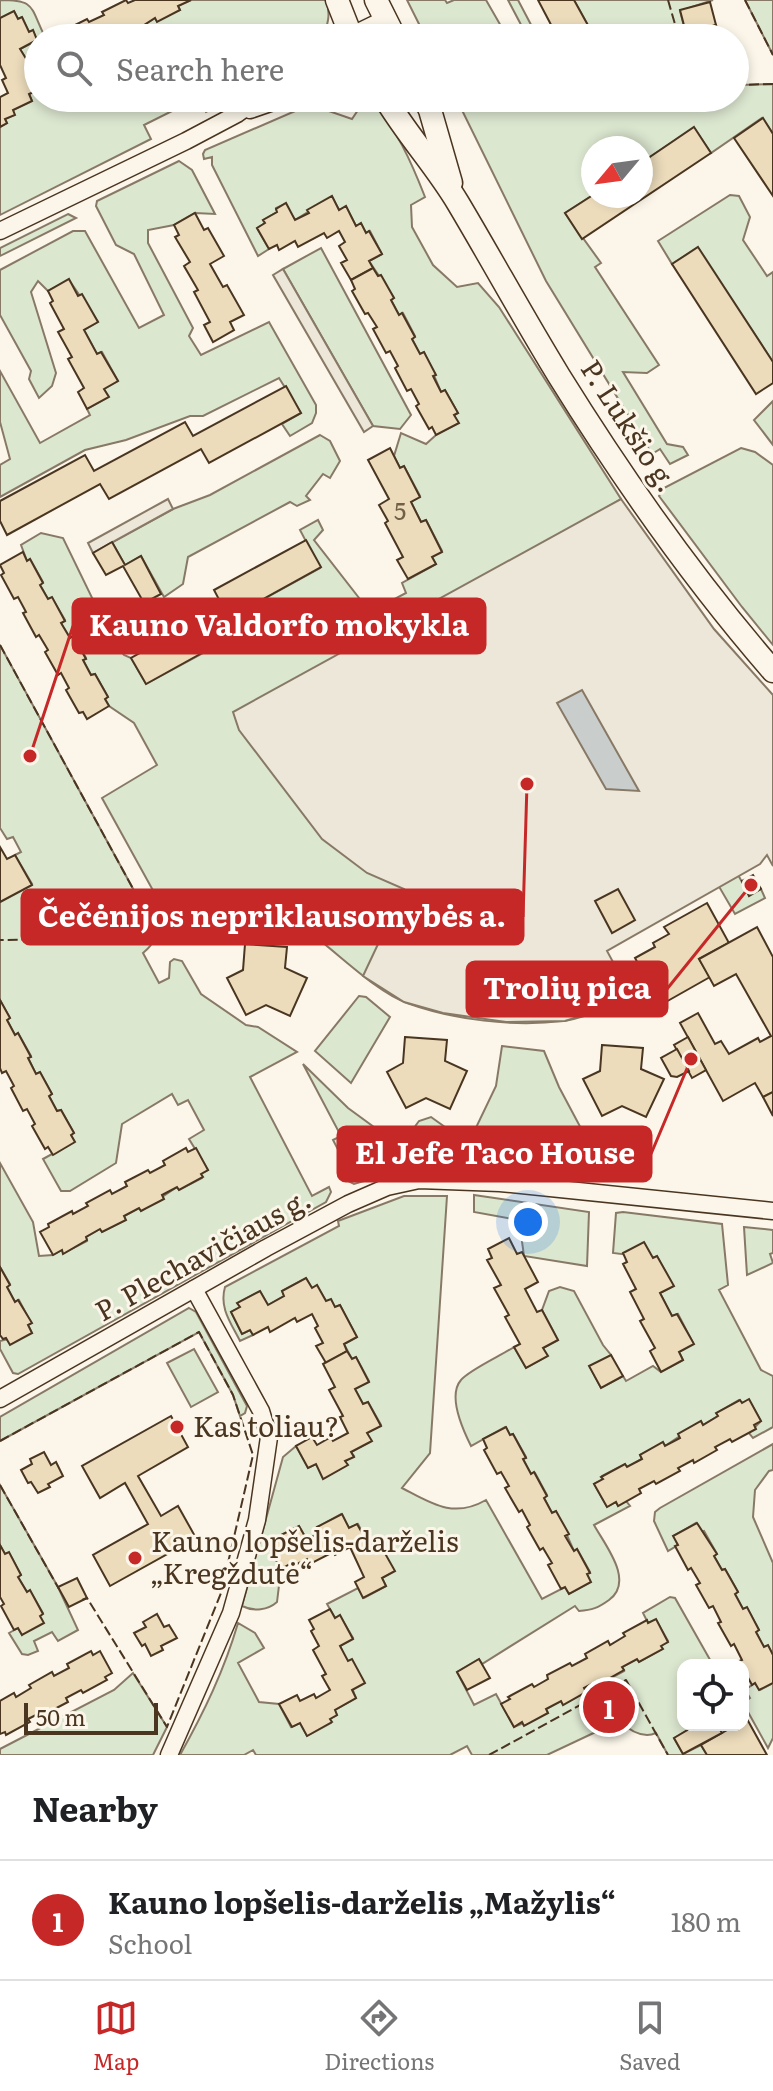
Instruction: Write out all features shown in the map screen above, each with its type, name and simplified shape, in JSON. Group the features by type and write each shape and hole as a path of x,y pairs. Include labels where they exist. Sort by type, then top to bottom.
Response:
{"main road":[{"path":"337,0 345,24"},
{"name":"P. Lukšio g.","path":"393,112 456,199 558,375 615,463 681,557 773,671"},
{"name":"P. Lukšio g.","path":"431,112 456,199"}],"street":[{"path":"0,231 243,112"},
{"name":"P. Plechavičiaus g.","path":"0,1399 348,1204 387,1187 419,1180 500,1183 773,1211"},
{"path":"169,1755 231,1613 257,1520 269,1437 261,1411 194,1289"}],"green space":[{"path":"0,0 20,1 30,7 39,24 25,24 14,11 0,18"},
{"path":"191,0 326,0 328,19 327,24 146,24 180,10 178,6"},
{"path":"407,0 445,0 447,3 454,0 486,0 500,24 419,24"},
{"path":"508,0 518,0 531,24 521,24"},
{"path":"574,0 713,0 680,11 683,24 587,24"},
{"path":"745,0 773,0 773,55"},
{"path":"773,84 773,134 762,118 711,153 694,128 653,155 653,136 581,136 581,203 565,213 601,263 595,267 659,365 647,373 623,372 667,444 683,447 688,455 670,464 660,449 652,454 546,281 463,112 749,112 749,85"},
{"path":"24,105 24,112 170,112 144,125 151,139 0,215 0,127 7,123 5,119 14,115 13,110"},
{"path":"293,112 332,112 352,119 357,112 381,112 388,121 425,197 411,205 412,227 433,265 457,287 478,283 499,307 621,499 597,513 736,871 749,895 761,889 765,898 735,914 717,883 604,948 633,999 589,1015 544,1023 484,1021 407,1003 370,981 292,920 273,909 255,904 224,909 177,934 102,798 157,765 134,723 109,706 105,699 108,697 95,674 91,675 74,636 70,638 61,623 65,620 52,598 48,599 40,585 43,582 30,559 27,561 21,545 41,533 63,538 113,641 124,655 131,658 146,684 238,634 229,618 320,568 300,530 318,520 323,530 314,540 370,612 406,593 402,583 436,564 432,557 442,551 426,520 421,522 411,502 420,496 404,466 400,468 394,456 401,433 426,444 458,423 454,415 458,413 445,390 441,392 424,352 420,354 412,339 415,336 403,313 399,315 391,300 394,298 369,261 382,254 370,231 366,233 361,224 356,226 346,207 339,210 332,197 295,220 285,204 276,208 277,212 263,220 265,223 257,228 269,249 258,256 212,165 212,157 204,159 203,154 205,150"},
{"path":"179,161 192,170 215,214 195,213 174,225 148,230 148,243 193,328 189,336 201,355 269,322 316,405 312,423 290,436 282,424 301,413 279,378 203,416 190,416 126,440 85,450 0,497 0,465 10,459 0,422 0,371 40,443 90,415 87,409 108,397 104,389 118,381 102,352 97,354 84,330 98,322 69,280 48,291 38,281 31,292 56,373 52,386 39,398 29,379 31,371 0,315 0,270 73,231 85,231 139,328 164,315 134,254 116,245 96,206 97,201"},
{"path":"730,195 739,196 750,217 743,240 767,276 773,272 773,362 697,248 672,264 658,241"},
{"path":"68,214 76,218 0,256 0,248"},
{"path":"321,248 411,415 400,429 373,426 283,269"},
{"path":"773,401 773,445 754,420"},
{"path":"320,435 330,441 340,461 330,478 323,474 306,496 310,500 297,506 290,502 188,557 183,584 164,597 141,556 125,565 112,542 173,509 210,495"},
{"path":"741,448 755,452 773,465 773,645 659,496 664,488"},
{"path":"0,645 149,918 154,938 143,953 159,983 169,978 170,962 174,959 182,961 201,994 246,1025 258,1027 297,1052 250,1077 312,1196 329,1187 331,1192 326,1202 18,1374 13,1373 0,1349 0,1341 32,1333 28,1325 31,1323 19,1300 15,1302 7,1287 10,1284 0,1267 0,1163 33,1222 39,1256 53,1255 62,1250 64,1253 87,1241 86,1237 125,1220 124,1216 139,1208 141,1211 177,1187 179,1190 202,1178 201,1174 208,1170 189,1139 204,1130 188,1100 178,1105 172,1094 122,1124 116,1163 70,1191 61,1191 43,1159 74,1142 71,1135 74,1133 61,1110 57,1111 40,1072 36,1074 28,1058 31,1056 18,1033 15,1035 0,1000 0,902 32,884 15,855 21,852 13,837 7,839 0,828"},
{"path":"359,996 366,997 390,1017 351,1083 315,1051"},
{"path":"502,1046 544,1051 559,1087 600,1164 469,1153 471,1138 496,1086"},
{"path":"303,1064 348,1108 430,1168 399,1171 354,1184 348,1181 341,1166 344,1161 333,1140 341,1136"},
{"path":"431,1117 456,1135 454,1144 438,1148 411,1132 419,1121"},
{"path":"474,1195 589,1212 587,1266 524,1256 519,1220 474,1212"},
{"path":"404,1196 447,1196 430,1453 402,1488 453,1509 474,1506 486,1500 542,1599 565,1587 569,1594 590,1582 587,1574 590,1572 577,1549 574,1551 556,1511 552,1513 544,1498 547,1495 535,1473 531,1474 523,1459 526,1457 513,1434 510,1435 505,1427 471,1446 458,1413 457,1387 471,1372 514,1347 526,1368 547,1356 543,1348 558,1340 542,1310 549,1291 560,1287 574,1291 611,1355 590,1367 601,1388 623,1376 626,1381 653,1366 661,1372 683,1360 679,1352 693,1343 678,1314 672,1316 660,1293 673,1286 657,1256 613,1253 616,1213 722,1224 728,1285 719,1290 761,1370 773,1376 773,1427 753,1438 749,1433 761,1421 749,1400 742,1403 739,1400 703,1425 701,1422 665,1446 663,1443 640,1455 642,1459 602,1476 603,1479 594,1484 607,1507 626,1501 630,1506 594,1525 619,1573 616,1592 595,1608 579,1611 575,1606 482,1664 479,1659 457,1672 474,1705 496,1694 514,1727 548,1713 546,1709 561,1701 563,1704 586,1692 584,1688 599,1680 602,1683 624,1671 622,1667 637,1659 639,1662 662,1649 661,1646 668,1641 656,1620 648,1623 643,1613 670,1597 675,1598 710,1659 677,1659 677,1731 686,1731 674,1738 683,1754 701,1745 707,1755 668,1755 656,1733 641,1734 619,1721 547,1755 472,1755 467,1746 450,1755 256,1755 253,1750 244,1755 180,1755 213,1691 238,1623 255,1633 264,1648 238,1663 259,1702 279,1704 291,1727 300,1723 307,1736 331,1723 330,1719 337,1715 335,1710 356,1698 340,1646 353,1638 340,1616 335,1618 327,1604 358,1588 364,1598 386,1586 382,1578 394,1571 369,1545 358,1524 349,1528 341,1514 318,1527 320,1532 307,1540 299,1526 276,1538 277,1542 269,1547 281,1569 277,1602 261,1609 242,1606 283,1457 296,1446 308,1468 316,1464 324,1478 347,1465 345,1461 354,1456 351,1452 371,1441 367,1433 381,1425 368,1402 363,1404 355,1389 369,1381 356,1357 352,1359 344,1344 357,1337 340,1305 335,1307 326,1301 317,1286 312,1288 306,1278 282,1291 284,1296 268,1305 260,1291 238,1303 240,1307 231,1312 242,1334 250,1330 253,1335 240,1341 227,1315 225,1287 339,1226 338,1221"},
{"path":"744,1227 773,1230 773,1253 770,1254 773,1263 747,1275"},
{"path":"189,1308 196,1312 247,1406 245,1413 240,1416 233,1395 199,1332 0,1441 0,1417"},
{"path":"194,1349 218,1392 191,1407 167,1363"},
{"path":"773,1444 773,1470 755,1490 753,1517 773,1563 773,1655 768,1646 764,1647 756,1632 759,1630 747,1608 743,1609 735,1594 738,1592 714,1556 717,1554 704,1531 701,1532 696,1523 674,1536 678,1545 668,1551 654,1521 655,1512 660,1508"},
{"path":"0,1485 58,1587 78,1630 58,1641 52,1632 34,1641 38,1651 28,1655 22,1654 9,1633 18,1628 22,1635 43,1613 18,1577 21,1575 9,1553 5,1554 0,1545"},
{"path":"133,1673 167,1727 153,1755 0,1755 0,1749 114,1690"},
{"path":"755,1683 760,1690 773,1683 773,1738 768,1748 749,1714 749,1687"}],"shaded area":[{"path":"283,269 373,426 364,432 273,275"},
{"path":"168,499 173,509 93,553 88,543"},
{"path":"621,499 714,629 773,695 773,866 767,855 760,864 607,951 633,999 565,1021 506,1022 443,1013 404,1002 363,976 404,889 367,873 322,839 239,730 233,712"},
{"path":"582,690 639,791 606,789 557,703"}],"building":[{"path":"126,0 128,3 135,0 191,0 178,6 180,10 157,22 155,18 146,24 77,24 104,15 102,12"},
{"path":"538,0 574,0 587,24 551,24"},
{"path":"710,2 716,24 684,24 680,10"},
{"path":"14,11 25,24 24,47 20,49 24,55 24,105 13,110 15,115 5,119 7,123 0,127 0,97 8,93 0,65 0,18"},
{"path":"763,118 773,134 773,196 734,138"},
{"path":"694,127 711,153 653,192 653,155"},
{"path":"332,196 339,210 346,206 356,226 361,223 366,233 369,231 382,254 369,261 373,268 351,280 341,263 347,260 339,246 345,242 339,231 327,238 324,233 298,247 295,241 279,250 277,245 269,249 257,228 286,203 295,220"},
{"path":"581,203 581,208 628,208 582,239 565,213"},
{"path":"195,213 224,256 210,264 223,287 227,285 244,315 230,322 234,330 213,342 204,325 210,322 194,292 198,290 184,266 190,262 175,237 179,235 174,225"},
{"path":"698,247 773,362 773,383 756,394 672,264"},
{"path":"373,268 378,276 381,275 394,298 391,300 415,337 412,339 420,354 424,352 441,392 445,390 458,413 454,415 459,423 436,435 416,406 419,404 411,389 407,391 390,351 386,353 373,329 377,327 368,313 365,314 352,291 355,289 351,280"},
{"path":"69,279 98,322 84,330 97,354 101,352 118,381 104,389 109,397 87,409 78,392 84,388 68,359 72,357 58,332 64,329 50,303 53,301 48,291"},
{"path":"286,386 301,413 209,463 201,449 109,499 100,484 7,535 0,521 0,501 85,455 94,471 185,422 193,436"},
{"path":"390,448 400,468 404,466 420,497 411,502 421,522 426,520 442,552 432,557 436,564 408,579 397,560 403,557 379,505 389,499 368,460"},
{"path":"306,540 321,567 229,618 238,633 146,684 131,658 223,607 214,590"},
{"path":"112,542 125,565 141,556 161,594 144,603 123,566 106,575 93,553"},
{"path":"23,552 43,583 40,585 48,599 52,597 65,621 61,623 70,638 73,636 91,675 95,674 108,697 105,699 109,706 87,719 83,712 79,713 66,690 69,688 61,673 58,675 45,652 48,650 39,635 36,637 18,597 14,599 1,575 4,573 0,565"},
{"path":"0,847 7,859 15,855 32,885 0,902"},
{"path":"753,875 761,889 749,896 742,881"},
{"path":"618,889 635,920 612,933 595,901"},
{"path":"707,903 729,943 699,959 710,977 664,1003 655,987 652,989 635,958 655,947 653,943 669,934 664,927"},
{"path":"757,927 773,957 773,1092 763,1097 755,1083 723,1101 680,1023 698,1013 715,1044 721,1041 729,1054 758,1038 760,1042 771,1036 736,974 714,986 699,959"},
{"path":"245,944 287,947 285,968 307,978 290,1016 266,1005 246,1015 227,978 243,970"},
{"path":"0,1000 15,1035 18,1033 31,1057 28,1058 36,1074 40,1072 57,1111 61,1110 74,1133 71,1135 75,1142 53,1155 48,1147 45,1149 32,1126 35,1124 27,1109 23,1111 11,1088 14,1086 6,1071 2,1073 0,1068"},
{"path":"405,1037 447,1040 445,1061 467,1071 450,1109 426,1098 406,1108 387,1072 403,1063"},
{"path":"688,1037 706,1070 692,1078 674,1045"},
{"path":"602,1045 643,1048 641,1069 664,1079 646,1117 622,1106 602,1116 583,1079 600,1071"},
{"path":"677,1049 689,1071 677,1077 671,1076 661,1058"},
{"path":"773,1092 773,1116 763,1097"},
{"path":"186,1148 188,1152 196,1148 208,1170 201,1174 203,1177 162,1195 164,1199 141,1211 139,1208 124,1216 126,1220 102,1232 100,1229 63,1254 62,1250 53,1255 40,1232 49,1227 48,1224 88,1206 86,1203 110,1190 112,1194 127,1186 125,1182 165,1165 163,1161"},
{"path":"509,1238 517,1254 522,1252 538,1282 525,1289 537,1312 542,1310 558,1340 543,1348 548,1356 526,1368 514,1347 520,1344 505,1317 509,1315 494,1288 501,1285 487,1260 492,1258 488,1249"},
{"path":"644,1242 653,1258 657,1256 674,1286 660,1293 672,1316 677,1314 694,1344 679,1352 683,1360 661,1372 650,1351 655,1348 640,1321 644,1319 630,1292 636,1289 623,1264 627,1262 623,1253"},
{"path":"0,1267 15,1302 18,1300 32,1323 28,1325 32,1333 10,1345 0,1335"},
{"path":"306,1278 312,1288 317,1285 326,1301 331,1299 335,1307 340,1305 357,1337 344,1344 347,1351 326,1363 316,1346 323,1343 312,1314 297,1322 295,1318 270,1332 268,1327 253,1335 250,1330 242,1334 231,1312 240,1307 237,1303 260,1291 268,1305 284,1296 282,1291"},
{"path":"347,1351 352,1359 356,1357 369,1382 355,1389 363,1404 368,1402 381,1426 367,1433 372,1441 351,1452 354,1457 345,1461 348,1465 323,1479 316,1464 308,1468 296,1446 312,1437 317,1445 331,1437 333,1441 348,1433 329,1390 335,1387 323,1364"},
{"path":"611,1355 623,1376 601,1388 589,1366"},
{"path":"749,1399 761,1421 754,1425 756,1429 715,1447 717,1450 678,1468 680,1471 656,1484 654,1481 639,1489 641,1493 618,1506 616,1502 607,1507 594,1484 603,1479 601,1477 642,1459 640,1455 663,1442 665,1446 680,1438 678,1434 701,1421 703,1425 718,1416 716,1413 740,1400 742,1403"},
{"path":"171,1416 188,1447 138,1476 161,1516 178,1506 196,1538 110,1586 93,1555 148,1524 125,1483 100,1498 82,1466"},
{"path":"506,1427 526,1458 523,1459 531,1474 534,1472 547,1496 544,1498 552,1513 556,1511 569,1534 565,1536 574,1551 577,1549 590,1573 587,1574 591,1582 569,1594 565,1587 561,1589 548,1565 552,1563 543,1548 540,1550 527,1527 530,1525 522,1510 519,1512 505,1488 509,1486 501,1472 497,1474 484,1450 487,1448 483,1439"},
{"path":"44,1452 51,1465 56,1462 63,1476 38,1493 21,1470 32,1464 30,1459"},
{"path":"342,1514 349,1528 357,1524 369,1545 378,1541 395,1571 382,1578 386,1586 363,1598 355,1582 364,1577 350,1547 310,1564 307,1559 281,1569 269,1547 277,1542 275,1538 299,1526 307,1540 320,1532 317,1527"},
{"path":"697,1523 717,1554 714,1556 722,1570 725,1569 738,1592 735,1594 743,1609 747,1607 764,1647 768,1645 773,1655 773,1683 759,1690 755,1683 752,1685 749,1659 742,1659 734,1644 731,1646 718,1623 721,1622 713,1606 709,1608 696,1585 700,1583 691,1568 688,1570 675,1546 678,1545 673,1536"},
{"path":"0,1545 5,1554 9,1552 21,1575 18,1577 27,1592 30,1590 43,1614 40,1616 44,1623 22,1635 18,1628 14,1630 1,1606 4,1604 0,1597"},
{"path":"77,1578 87,1598 69,1607 58,1587"},
{"path":"330,1609 335,1618 340,1615 353,1639 340,1646 348,1661 352,1659 365,1683 352,1690 356,1698 335,1710 337,1715 330,1719 332,1722 307,1736 300,1723 292,1727 279,1704 297,1695 300,1701 314,1694 316,1698 330,1690 322,1676 326,1674 313,1650 319,1646 309,1620"},
{"path":"157,1614 164,1627 169,1625 177,1638 161,1646 163,1650 151,1656 134,1633 146,1627 143,1622"},
{"path":"656,1619 668,1642 661,1646 663,1649 622,1667 624,1670 601,1683 599,1680 584,1688 586,1692 563,1705 561,1701 546,1709 548,1713 524,1726 522,1722 514,1727 501,1704 510,1699 508,1697 532,1684 534,1687 548,1679 547,1675 570,1663 572,1666 587,1658 585,1654 608,1641 610,1645 625,1636 623,1633 647,1620 648,1623"},
{"path":"91,1651 93,1655 100,1651 112,1673 105,1677 107,1680 66,1698 68,1702 28,1719 30,1722 6,1735 5,1732 0,1734 0,1701 14,1693 16,1697 31,1688 29,1685 52,1672 54,1676 69,1668 67,1664"},
{"path":"479,1659 490,1678 467,1690 457,1672"},
{"path":"749,1723 767,1755 707,1755 701,1745 726,1731 749,1731"},
{"path":"686,1731 722,1733 683,1754 674,1738"}],"fence":[{"path":"668,0 675,24"},
{"path":"745,0 773,55"},
{"path":"749,85 773,84"},
{"path":"0,645 149,918 113,939 0,940"},
{"path":"0,1441 199,1332 233,1395 253,1455 221,1593 167,1727 87,1598 82,1600"},
{"path":"0,1485 59,1589"},
{"path":"489,1755 626,1680 668,1755"}],"place":[{"name":"Kauno Valdorfo mokykla","path":"30,756"},
{"name":"Čečėnijos nepriklausomybės a.","path":"527,784"},
{"name":"Trolių pica","path":"751,885"},
{"name":"El Jefe Taco House","path":"691,1059"},
{"name":"Kas toliau?","path":"177,1427"},
{"name":"Kauno lopšelis-darželis „Kregždutė“","path":"135,1558"},
{"name":"Kauno lopšelis-darželis „Mažylis“","path":"609,1707"}]}
